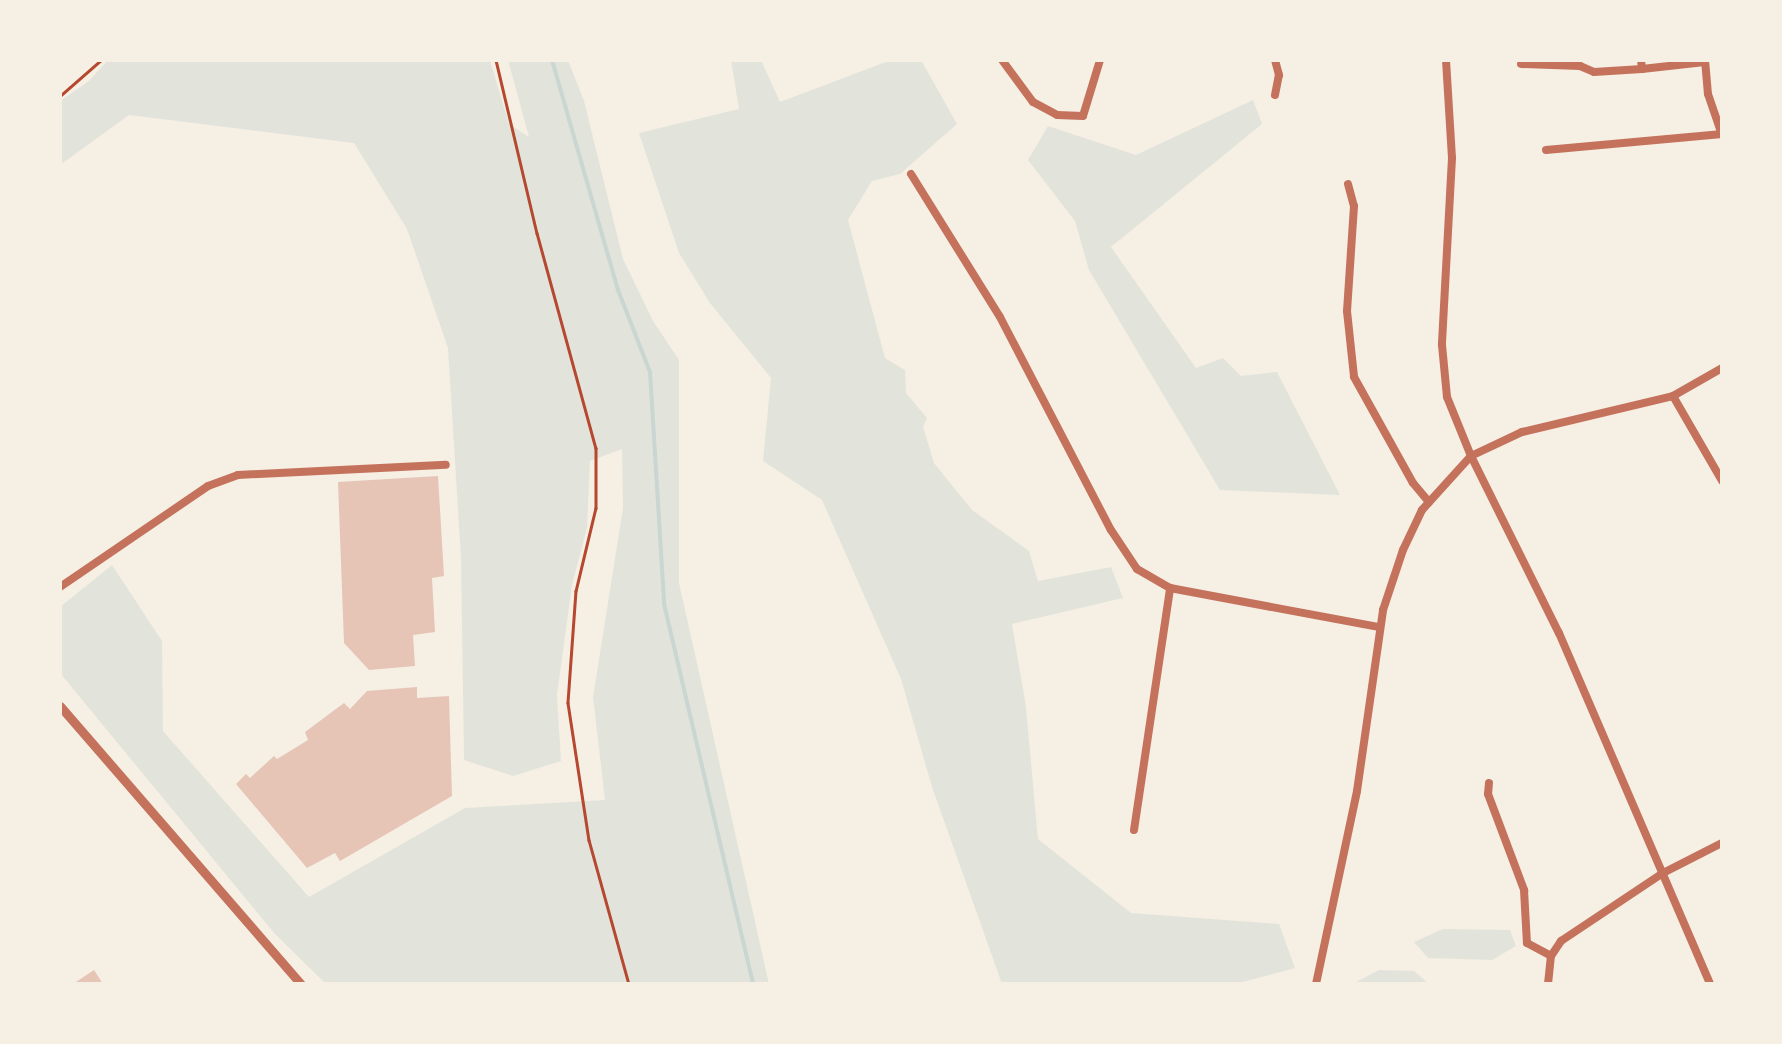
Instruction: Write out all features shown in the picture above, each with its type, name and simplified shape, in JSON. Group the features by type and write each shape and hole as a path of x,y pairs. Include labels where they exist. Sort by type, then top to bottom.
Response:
{"street":[{"path":"1002,60 1033,102 1056,115 1083,116 1100,60"},
{"path":"1275,60 1279,75 1275,94"},
{"path":"1446,60 1452,158 1442,345 1447,397 1471,456 1559,633 1710,984"},
{"path":"1520,64 1580,66 1594,72 1642,64 1705,61 1708,94 1722,135 1546,150"},
{"path":"911,174 1000,317 1110,530 1138,569 1170,588 1379,627"},
{"path":"1348,184 1354,206 1346,310 1354,377 1412,484 1429,502"},
{"path":"1316,984 1357,791 1379,627 1402,550 1429,502 1471,456 1522,432 1673,396 1722,368"},
{"path":"1673,396 1722,480"},
{"path":"60,586 208,486 238,475 446,466"},
{"path":"1134,830 1170,588"},
{"path":"60,706 301,984"},
{"path":"1489,783 1488,794 1524,890 1527,943 1552,956"},
{"path":"1548,984 1552,956 1561,941 1663,873 1722,843"}],"path":[{"path":"60,96 102,60"},
{"path":"496,60 537,233 596,448 596,508 576,590 568,703 588,840 630,984"}],"shaded area":[{"path":"108,60 490,60 509,124 529,137 508,60 568,60 584,101 623,259 653,321 679,360 679,583 769,984 326,984 275,934 60,673 60,607 112,565 162,641 163,731 309,897 465,808 605,800 593,697 623,508 622,449 590,461 587,528 572,585 557,695 561,761 513,776 464,760 461,558 448,348 407,229 354,143 129,115 60,165 60,101 89,81"},
{"path":"731,60 761,60 780,102 891,60 921,60 957,124 900,174 872,181 848,220 885,358 905,370 906,393 927,418 923,427 934,463 972,510 1029,551 1038,581 1111,567 1123,598 1012,624 1026,707 1038,839 1131,913 1279,924 1295,968 1235,984 1002,984 932,787 901,679 822,500 763,461 771,378 710,303 679,253 639,133 739,109"},
{"path":"1253,100 1262,124 1111,247 1196,368 1223,358 1241,376 1277,372 1340,495 1220,490 1089,270 1075,221 1028,160 1048,126 1136,155"},
{"path":"1443,929 1510,930 1516,946 1492,960 1428,958 1414,942"},
{"path":"1379,970 1414,971 1429,984 1356,982"}],"building":[{"path":"438,476 444,576 432,578 435,632 413,635 415,666 369,670 344,643 338,482"},
{"path":"417,687 417,698 449,696 452,796 340,861 335,853 307,868 236,784 246,774 250,778 274,756 277,759 308,740 305,732 344,703 350,709 367,691"},
{"path":"94,970 103,984 73,984"}],"waterway":[{"path":"552,60 618,290 650,372 664,604 753,984"}]}
